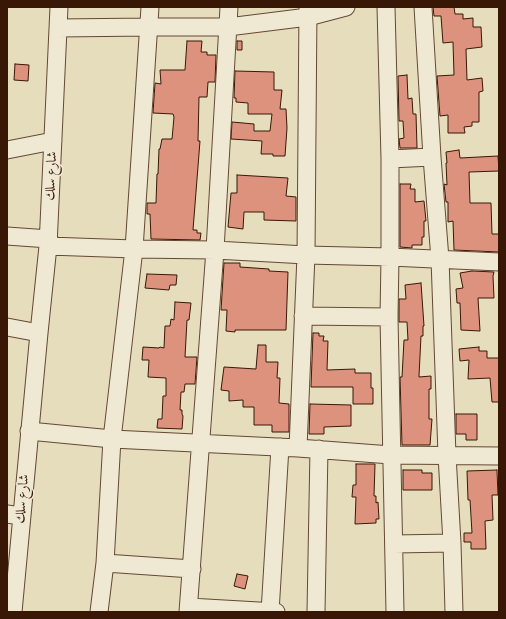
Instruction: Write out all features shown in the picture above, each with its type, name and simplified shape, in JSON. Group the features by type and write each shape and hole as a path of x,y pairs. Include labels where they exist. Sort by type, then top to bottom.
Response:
{"street":[{"name":"شارع سلك","path":"13,612 14,515 29,431 49,243 59,7"},
{"path":"99,612 105,563 112,439 134,249 150,7"},
{"path":"229,7 215,250 189,610 276,612"},
{"path":"58,28 228,27 308,12 346,7"},
{"path":"386,7 390,158 389,318 395,612"},
{"path":"424,7 432,157 440,259 454,612"},
{"path":"298,448 306,255 308,12"},
{"path":"7,150 53,141"},
{"path":"390,158 432,157"},
{"path":"7,236 49,243 134,249 215,250 499,262"},
{"path":"303,316 389,318"},
{"path":"7,327 39,333"},
{"path":"29,431 112,439 319,449 391,455 499,456"},
{"path":"270,612 280,447"},
{"path":"316,612 319,449"},
{"path":"394,544 452,543"},
{"path":"105,563 192,569"}],"building":[{"path":"433,7 454,7 455,14 463,14 463,19 473,18 473,27 481,27 482,47 466,49 467,80 482,78 483,91 479,92 479,122 472,122 472,126 464,127 465,133 448,133 448,115 440,116 437,76 454,75 453,42 443,43 441,16 434,16"},
{"path":"187,41 202,41 201,52 207,52 207,55 216,55 215,82 208,82 207,97 199,97 198,141 200,141 193,230 197,230 197,233 201,233 200,240 151,239 150,214 147,214 147,203 156,203 159,149 162,139 172,139 174,117 173,114 153,113 155,83 161,84 160,70 185,70"},
{"path":"237,41 242,41 242,50 237,50"},
{"path":"15,64 29,65 28,81 14,80"},
{"path":"235,71 274,72 274,90 282,90 280,109 286,109 287,128 285,156 261,154 262,141 231,139 232,122 254,124 254,131 270,131 272,114 248,114 248,103 236,102 236,98 234,98"},
{"path":"407,75 408,99 412,98 413,114 416,114 417,148 400,148 399,139 404,138 403,121 399,121 398,76"},
{"path":"459,150 460,158 498,156 499,171 469,172 470,203 491,203 492,234 499,234 499,252 454,250 453,221 448,222 448,202 446,202 444,184 447,185 446,152"},
{"path":"237,175 288,178 286,196 296,197 296,221 264,220 264,212 244,212 243,229 228,227 231,193 237,193"},
{"path":"400,184 411,184 410,189 415,189 415,202 424,201 426,221 424,221 424,237 422,237 422,245 412,245 412,248 400,247"},
{"path":"224,263 240,263 240,267 288,272 286,330 226,331 227,310 221,310"},
{"path":"472,271 494,272 494,298 478,298 480,331 461,330 460,303 457,303 456,289 463,288 460,273"},
{"path":"147,274 177,275 176,285 170,285 169,290 145,288"},
{"path":"421,283 424,326 423,336 421,336 419,377 431,376 431,389 429,389 429,419 432,419 430,445 402,445 400,377 402,377 404,340 408,340 407,322 399,322 399,299 406,299 405,285"},
{"path":"175,302 191,303 189,320 187,320 185,357 197,357 195,384 185,384 184,392 181,392 180,410 182,410 183,416 182,429 157,428 158,419 162,419 163,396 166,396 166,378 148,377 149,360 142,360 143,347 164,348 165,326 170,326 171,319 174,320"},
{"path":"313,333 319,333 319,336 324,336 323,341 328,341 327,370 355,369 355,373 371,373 373,404 353,404 353,387 311,387"},
{"path":"258,345 266,345 266,362 278,362 277,378 280,378 279,403 289,404 289,432 272,432 272,425 254,425 254,407 243,407 243,400 229,401 229,391 221,390 224,367 256,369"},
{"path":"479,347 479,351 487,351 487,358 499,358 499,402 492,402 490,378 468,379 469,360 460,361 459,349"},
{"path":"310,404 351,405 351,426 324,427 324,434 309,434"},
{"path":"456,414 477,414 477,440 466,440 466,434 456,434"},
{"path":"356,464 375,464 374,496 376,496 376,503 378,502 379,519 376,519 376,523 355,524 356,497 352,497 353,485 356,485"},
{"path":"403,470 422,470 422,473 432,473 432,490 403,490"},
{"path":"497,470 498,495 492,495 493,520 485,521 486,549 471,549 471,542 464,542 464,533 472,533 470,500 468,500 467,471"},
{"path":"237,574 248,576 245,589 234,586"}]}
